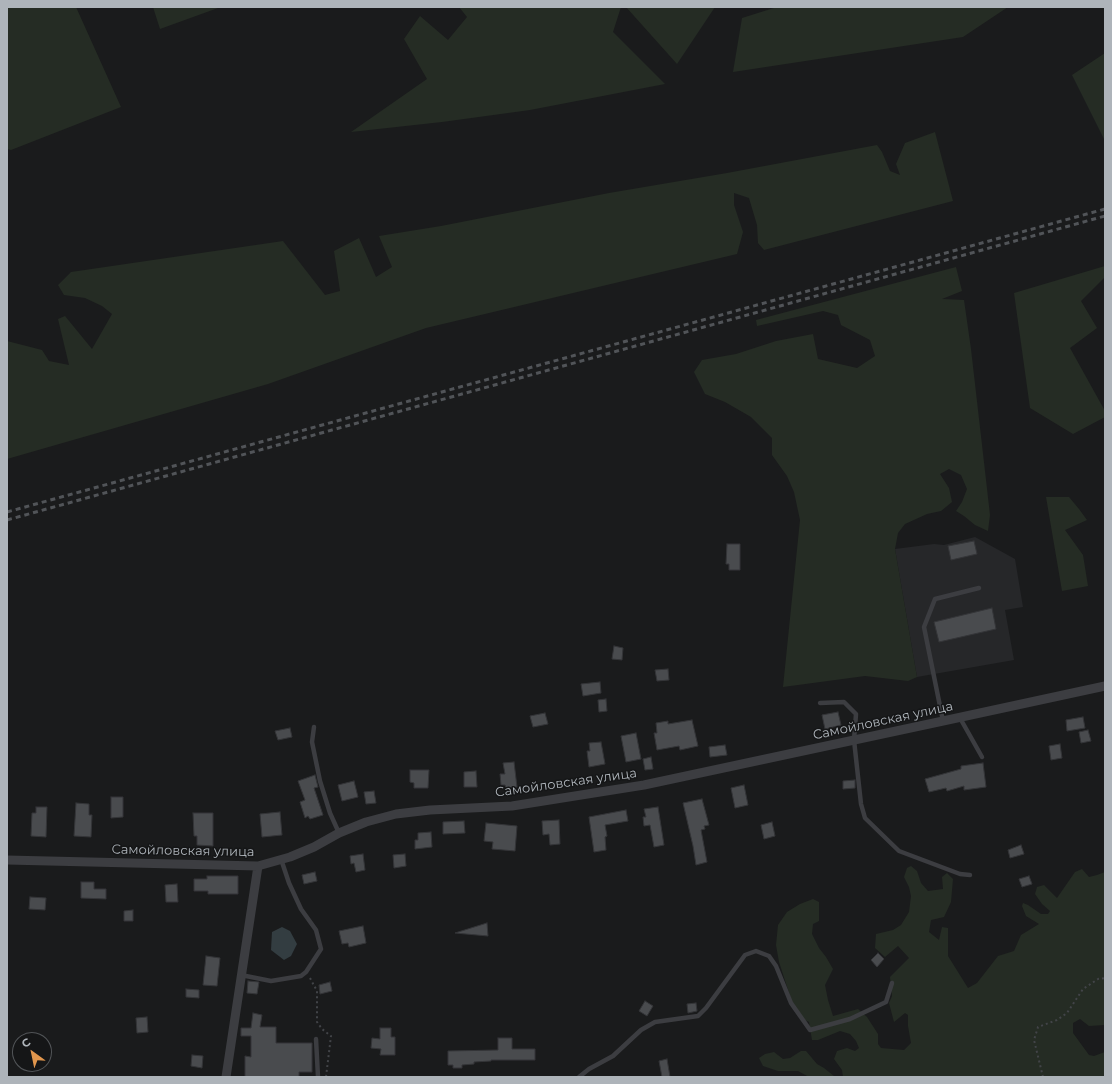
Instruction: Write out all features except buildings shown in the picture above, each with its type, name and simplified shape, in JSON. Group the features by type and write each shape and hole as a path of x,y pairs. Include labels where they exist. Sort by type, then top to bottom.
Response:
{"street":[{"name":"Самойловская улица","path":"7,860 258,866 314,847 339,833 366,822 396,814 430,810 512,806 644,784 1105,686"},
{"path":"226,1077 258,866"}],"lane":[{"path":"943,721 924,627 935,599 979,588"},
{"path":"820,703 844,702 856,714 854,740 861,804 865,818 899,851 960,874 970,875"},
{"path":"960,718 982,757"},
{"path":"314,727 312,742 320,781 330,813 339,833"},
{"path":"241,975 271,982 300,976 306,972 321,949 316,930 301,909 289,883 281,859"},
{"path":"579,1077 589,1069 613,1056 641,1030 655,1022 698,1016 706,1008 744,955 756,951 769,956 776,966 790,1003 810,1030 850,1019 886,1002 892,983"},
{"path":"316,1039 318,1077"}],"path":[{"path":"306,972 317,990 317,1022 322,1029 331,1036 326,1077"},
{"path":"1043,1077 1034,1040 1038,1028 1057,1020 1067,1013 1083,989 1098,979 1105,978"}],"shaded area":[{"path":"7,7 76,7 121,107 11,150 7,149"},
{"path":"153,7 217,7 218,8 160,29"},
{"path":"459,7 621,7 613,32 665,84 530,110 351,132 427,79 404,39 420,16 448,40 467,17"},
{"path":"626,7 715,7 677,64"},
{"path":"777,7 1008,7 963,37 733,72 742,18"},
{"path":"1105,53 1105,141 1072,75"},
{"path":"935,132 953,201 764,250 758,243 757,225 749,198 734,193 734,205 743,232 737,254 426,328 268,384 7,459 7,341 42,350 49,361 69,365 58,319 65,316 92,349 112,314 102,306 85,298 64,295 58,285 71,272 283,241 325,295 340,291 334,251 359,238 376,277 392,267 379,236 441,226 609,193 877,145 882,152 890,171 900,175 896,164 905,143"},
{"path":"1105,266 1105,277 1081,301 1097,328 1070,348 1105,411 1105,417 1073,434 1030,408 1014,293"},
{"path":"956,267 962,291 942,299 964,300 990,515 988,531 975,525 956,511 962,502 967,489 961,475 949,469 940,474 949,488 952,502 941,511 927,514 905,524 898,533 895,549 917,677 908,681 865,676 783,687 800,520 794,492 787,476 772,455 772,438 751,417 725,402 705,394 694,372 702,360 736,354 776,341 813,334 818,359 857,368 875,356 870,340 841,325 838,315 823,311 757,326 756,320"},
{"path":"1046,497 1069,497 1087,520 1065,530 1083,555 1088,586 1062,591"},
{"path":"975,537 1015,559 1023,607 1005,610 1014,660 917,677 895,549 934,544 944,545"},
{"path":"911,866 917,871 921,883 928,891 943,889 942,877 947,873 953,879 951,902 944,917 931,920 929,932 939,940 942,927 948,928 948,956 968,988 977,983 998,956 1014,951 1021,935 1039,924 1026,916 1022,906 1023,903 1041,914 1048,914 1050,911 1042,904 1035,894 1037,887 1044,885 1057,898 1075,872 1082,869 1089,877 1105,872 1105,1025 1089,1026 1080,1019 1073,1023 1073,1033 1089,1055 1094,1056 1105,1052 1105,1077 843,1077 842,1070 834,1059 837,1051 847,1048 855,1051 859,1048 856,1041 850,1034 840,1031 818,1040 812,1040 809,1022 799,1017 792,1002 779,962 776,945 778,925 787,912 800,904 813,899 819,902 819,921 813,924 812,934 819,948 833,969 825,985 833,1016 858,1009 867,1017 878,1034 878,1044 881,1048 904,1050 911,1043 908,1015 905,1013 894,1022 889,1003 892,996 890,977 909,958 898,946 885,957 875,948 876,934 893,930 901,925 909,912 911,896 909,887 904,877 907,868"},
{"path":"282,927 290,931 297,944 291,956 284,960 271,950 272,932"},
{"path":"801,1051 806,1051 817,1064 834,1076 838,1077 809,1077 798,1071 778,1071 763,1066 759,1058 765,1054 774,1052 783,1059 790,1058"}],"railway":[{"path":"7,512 1105,209"},
{"path":"7,520 1105,216"}]}
